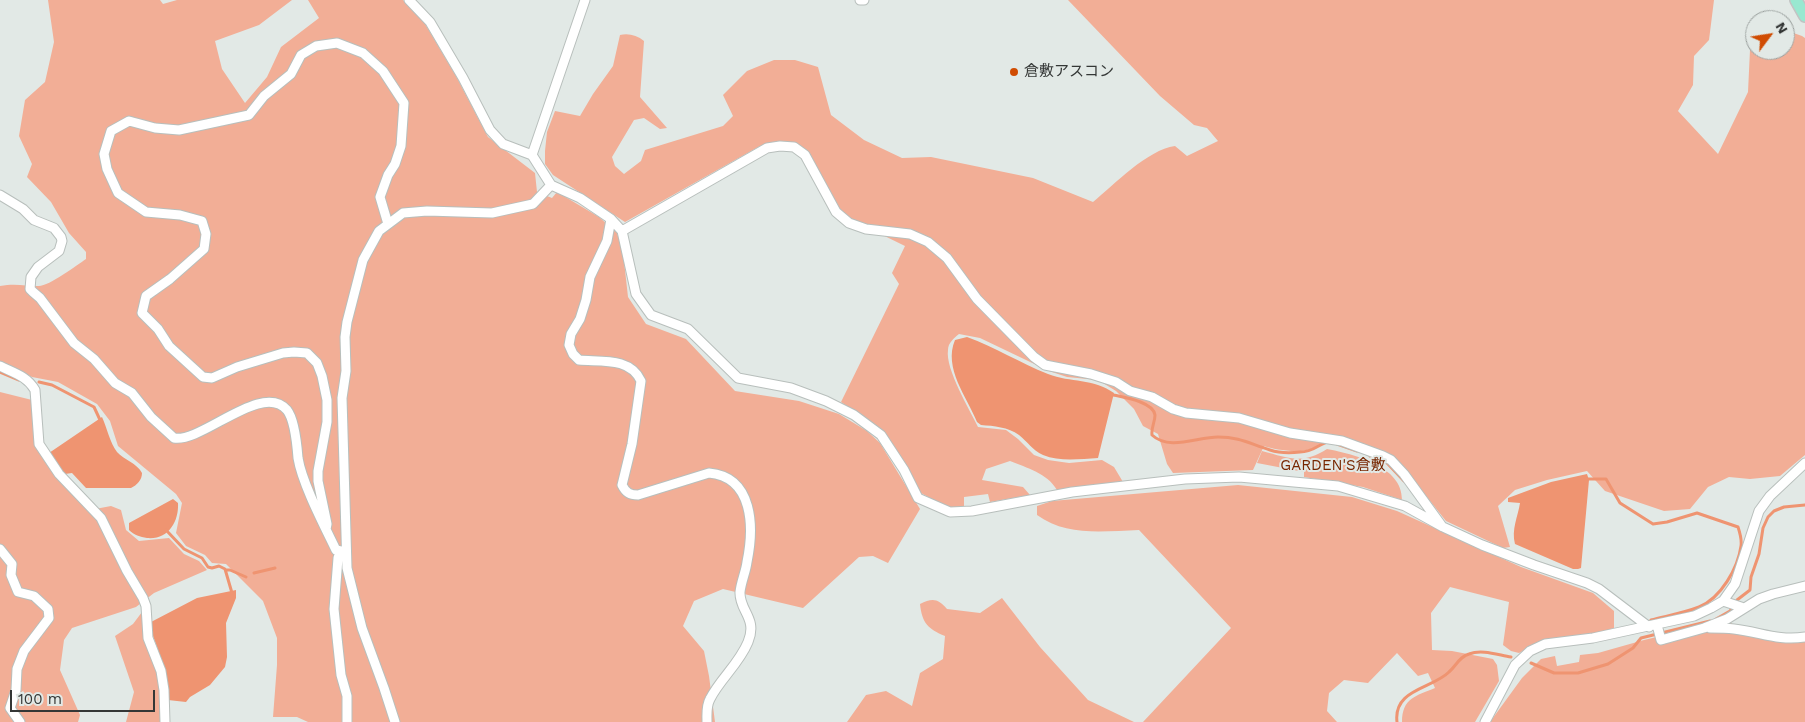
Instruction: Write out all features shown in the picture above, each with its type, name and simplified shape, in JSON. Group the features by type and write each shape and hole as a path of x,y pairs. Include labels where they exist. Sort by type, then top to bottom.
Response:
{"main road":[{"path":"1796,0 1805,16"}],"street":[{"path":"409,0 430,22 463,78 490,130 503,144 532,155 551,185 580,198 611,219 622,231 636,294 651,315 688,329 738,378 790,388 826,401 854,415 881,435 904,470 918,498 950,512 972,511 1072,492 1185,479 1239,477 1338,486 1405,506 1443,527 1534,565 1587,583 1599,589 1656,630 1661,640 1704,628 1727,619 1733,605 1734,584 1759,511 1770,496 1805,463"},
{"path":"532,155 584,0"},
{"path":"326,529 327,524 318,482 318,471 328,412 325,388 317,363 307,354 283,353 237,367 212,378 203,377 169,346 158,329 142,313 146,296 170,280 204,250 206,234 202,221 180,215 146,212 118,193 107,169 104,154 111,131 129,121 155,128 179,130 249,115 264,96 291,74 301,55 316,46 337,43 363,53 383,71 404,103 400,146 395,164 388,175 380,197 388,224"},
{"path":"622,231 767,148 780,146 794,147 805,155 836,212 849,223 866,230 910,234 928,242 947,258 977,299 1034,357 1045,365 1099,376 1116,382 1130,391 1152,397 1173,409 1186,413 1239,418 1290,433 1342,441 1383,456 1391,460 1404,474 1443,527"},
{"path":"395,722 362,628 343,552 342,398 346,371 345,337 363,260 378,231 403,213 427,211 492,213 533,204 551,185"},
{"path":"0,195 23,209 34,220 54,228 61,237 62,241 59,251 38,267 31,277 30,289 40,298 80,350 94,359 115,383 132,394 151,418 174,438 188,438 247,407 272,403 279,404 289,412 298,460 303,475 336,550 343,552"},
{"path":"611,219 607,241 590,277 586,300 580,318 571,334 569,345 573,354 579,360 614,362 627,365 636,372 641,381 632,444 622,485 626,492 638,495 710,473 721,474 744,494 750,515 748,560 740,592 742,602 752,624 749,641 710,699 707,709 707,722"},
{"path":"0,366 27,378 32,385 35,390 40,444 43,452 59,474 101,518 127,571 143,598 146,606 148,638 161,671 164,690 165,722"},
{"path":"0,548 12,564 11,575 18,592 34,596 48,609 48,618 24,651 17,668 16,690 10,708 20,722"},
{"path":"343,552 338,558 334,609 341,676 347,696 347,722"},
{"path":"1485,722 1515,665 1530,651 1545,644 1656,630 1711,608 1759,599 1805,586"},
{"path":"1704,628 1733,629 1775,638 1805,637"}],"green space":[{"path":"48,0 160,0 163,4 177,0 292,0 259,25 215,41 222,69 245,103 267,77 281,47 319,18 308,0 403,0 424,22 456,76 488,137 535,173 537,192 552,198 557,192 599,217 617,233 623,252 628,297 646,324 686,339 735,391 799,401 839,414 867,431 880,443 920,509 888,563 873,556 859,557 803,608 723,589 694,601 683,626 704,651 715,722 308,722 297,717 273,717 277,638 263,601 226,564 212,563 205,555 186,546 176,533 182,503 176,494 118,446 110,421 97,404 58,382 32,377 0,361 0,286 44,285 86,259 86,252 69,233 51,202 27,177 32,164 19,136 25,100 45,82 54,42"},
{"path":"1068,0 1714,0 1709,40 1694,56 1693,85 1678,111 1718,154 1748,92 1750,60 1795,60 1795,34 1802,36 1805,38 1805,455 1780,476 1750,479 1729,477 1708,487 1690,509 1664,511 1605,491 1587,471 1547,480 1515,490 1498,506 1510,547 1503,548 1446,521 1394,456 1327,439 1315,447 1302,451 1281,450 1264,446 1253,470 1173,473 1167,464 1158,434 1143,426 1134,409 1116,391 1098,380 1067,377 1049,371 980,338 959,334 949,345 948,358 950,368 978,427 1006,430 1034,455 1048,460 1069,463 1102,460 1114,467 1123,482 1057,490 1042,475 1010,461 986,469 982,480 1023,487 1030,495 990,502 988,494 964,497 964,508 950,509 921,493 907,466 883,431 841,402 899,284 892,273 905,246 858,223 839,210 815,164 797,144 776,143 760,146 625,222 553,175 545,164 547,132 555,111 580,116 613,66 620,35 626,34 644,41 640,97 667,128 660,129 644,118 634,120 612,157 615,166 624,174 641,161 645,150 723,126 733,116 723,95 747,71 774,60 795,60 818,67 831,115 864,140 902,158 931,157 1033,178 1093,202 1153,154 1175,146 1187,156 1218,141 1207,128 1194,125 1160,96"},
{"path":"0,392 32,400 36,445 90,510 111,506 121,510 126,530 139,541 169,538 184,554 199,561 207,570 154,593 136,607 72,628 64,640 60,670 80,715 78,722 0,722"},
{"name":"GARDEN'S倉敷","path":"1327,449 1362,458 1386,470 1400,488 1402,500 1363,487 1304,477 1304,472 1257,463 1262,451 1288,458 1303,459"},
{"path":"1238,485 1352,497 1397,511 1521,567 1593,593 1614,611 1614,628 1595,634 1543,640 1519,653 1511,651 1503,645 1509,602 1450,587 1431,613 1432,650 1452,651 1493,659 1497,665 1499,681 1475,722 1402,722 1404,708 1407,703 1416,696 1435,688 1428,673 1418,676 1397,653 1368,683 1344,680 1329,693 1327,711 1337,722 1143,722 1231,628 1139,530 1073,530 1049,522 1037,515 1037,506 1052,501"},
{"path":"1002,598 1040,647 1088,700 1134,722 847,722 866,695 886,691 912,706 920,673 943,659 945,636 934,631 924,621 920,604 935,600 947,609 980,613"},
{"path":"142,612 144,616 143,633 156,668 161,693 161,722 126,722 134,692 115,636 133,624"},
{"path":"1729,620 1739,633 1784,643 1805,641 1805,722 1490,722 1522,678 1541,659 1555,656 1557,666 1579,662 1580,655 1598,653"}],"shaded area":[{"path":"967,337 1048,374 1098,385 1114,393 1098,458 1056,459 1036,451 1015,432 1001,427 981,425 977,422 958,382 952,361 955,340"},
{"path":"102,417 110,440 117,452 142,473 139,482 131,488 86,488 72,473 65,474 49,453"},
{"path":"1587,474 1589,480 1581,568 1573,569 1515,544 1514,528 1520,503 1508,502 1508,498 1551,482"},
{"path":"173,499 178,503 177,517 166,533 154,538 147,538 137,536 129,530 129,523"},
{"path":"236,590 236,598 226,623 227,657 225,667 210,685 190,697 186,702 168,700 167,681 150,627 151,622 197,598"}],"waterway":[{"path":"0,372 19,380"},
{"path":"39,382 52,385 94,407 101,422"},
{"path":"1109,394 1136,400 1149,406 1155,415 1152,435 1159,440 1167,442 1175,443 1226,437 1274,451 1289,453 1309,451 1328,442"},
{"path":"1337,444 1357,451"},
{"path":"1370,456 1387,463 1404,481"},
{"path":"1586,479 1606,479 1620,503 1653,524 1697,513 1738,527 1741,536 1739,555 1732,573 1721,590 1707,603 1699,607 1651,620"},
{"path":"1716,619 1730,611 1737,600 1750,590 1751,577 1759,554 1763,528 1768,517 1774,511 1784,507 1805,505"},
{"path":"166,530 184,549 202,558 208,567 219,566 225,569 232,593"},
{"path":"254,573 275,568"},
{"path":"226,570 246,577"},
{"path":"1531,663 1554,673 1578,673 1608,664 1633,648 1641,638 1710,621"},
{"path":"1397,722 1397,711 1407,696 1442,678 1466,655 1485,652 1511,657"}],"place":[{"name":"倉敷アスコン","path":"1014,72"}]}
